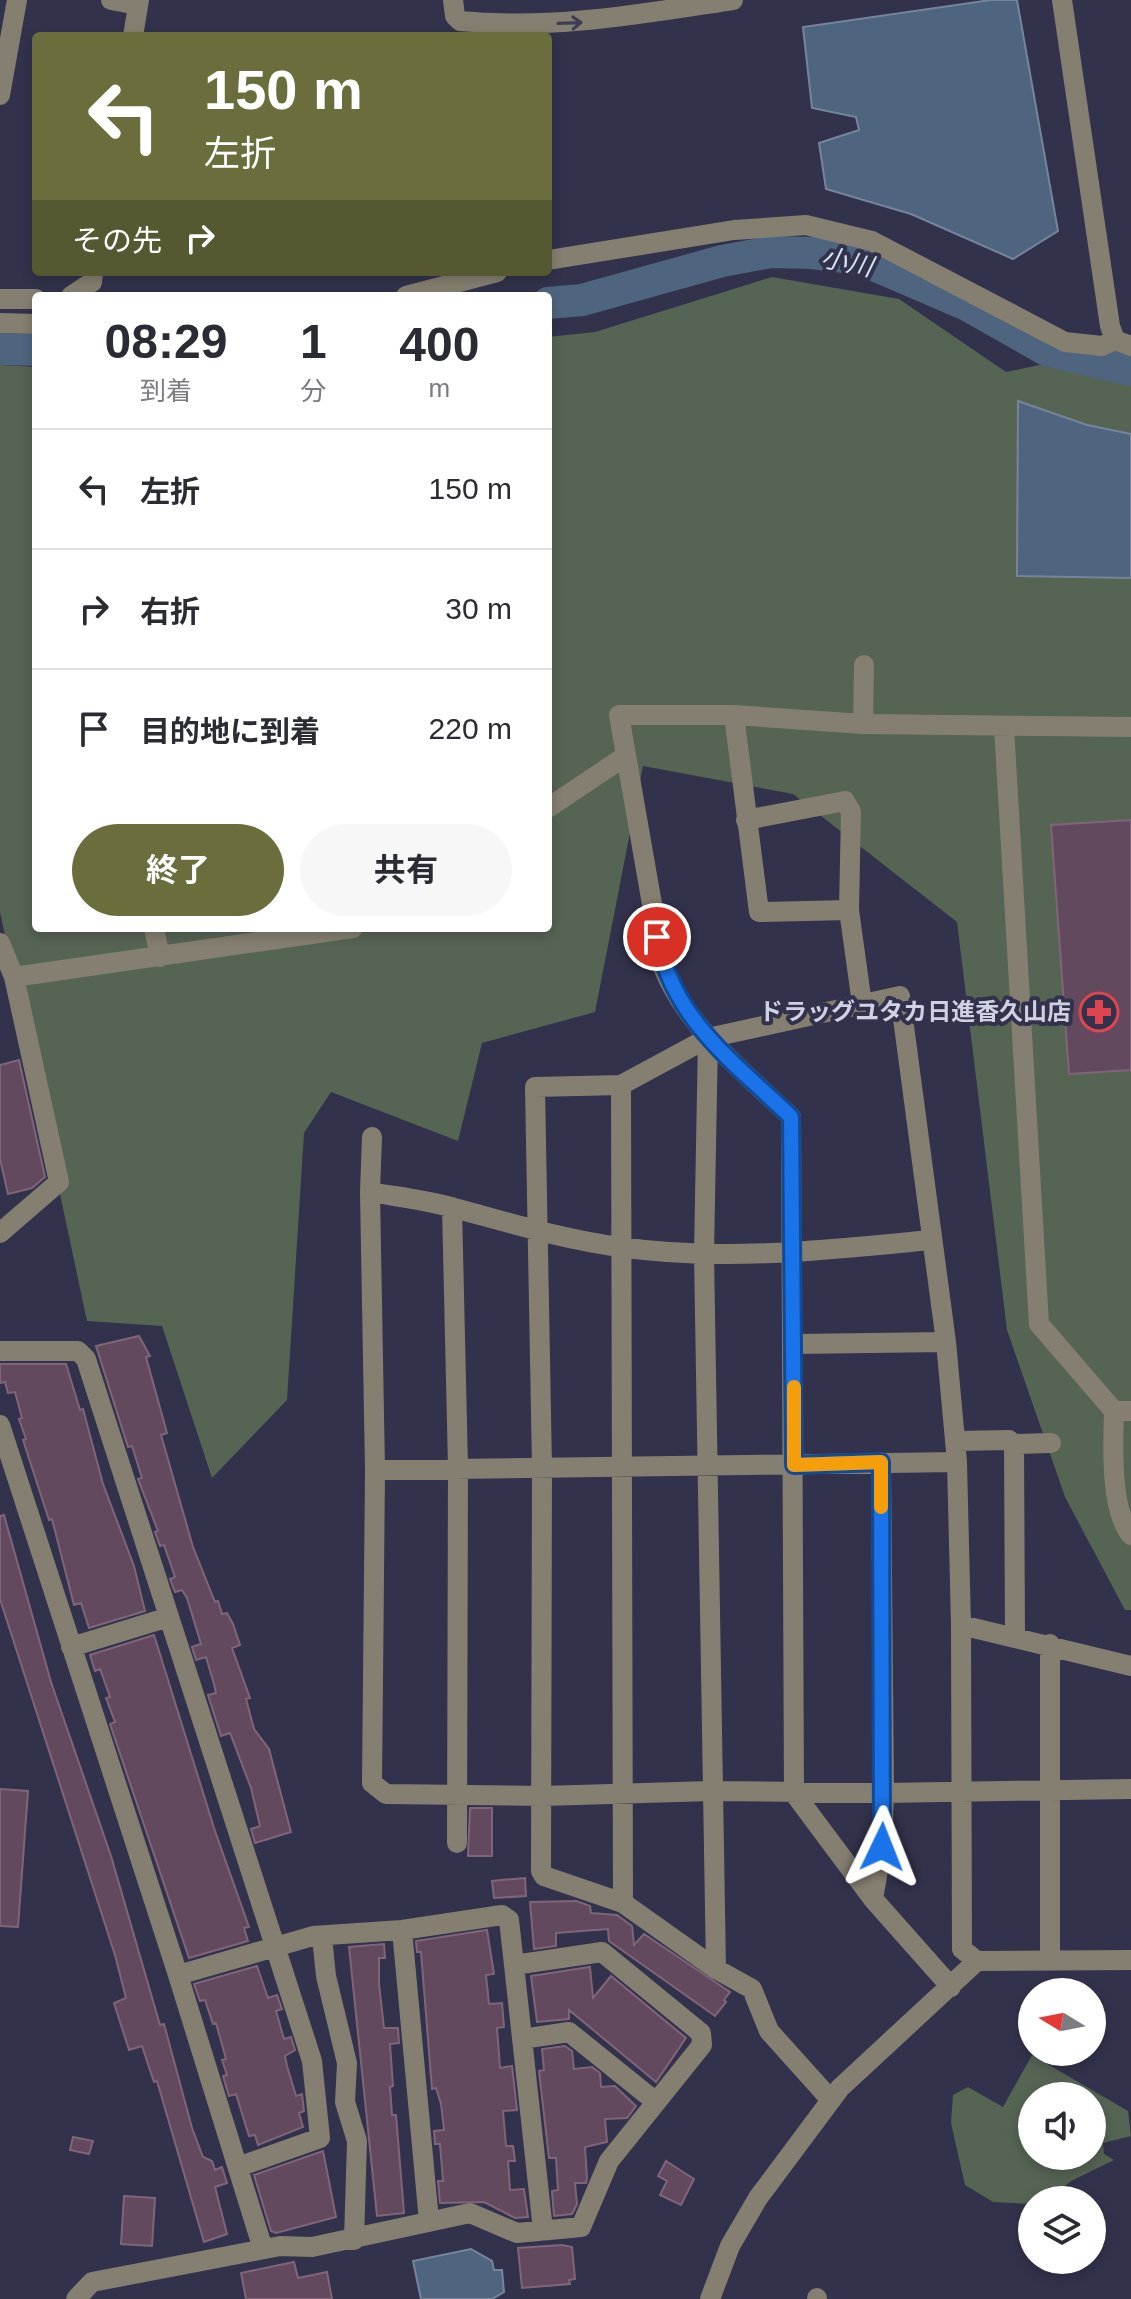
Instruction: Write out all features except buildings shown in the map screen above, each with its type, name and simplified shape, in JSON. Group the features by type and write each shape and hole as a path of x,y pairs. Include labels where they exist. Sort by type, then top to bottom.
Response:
{"street":[{"path":"0,95 17,0"},
{"path":"111,0 138,2 134,32"},
{"path":"453,0 455,16 460,21 515,24 595,22 733,0"},
{"path":"552,259 734,230 806,225 872,241 1065,342 1102,346 1123,343 1110,326 1062,0"},
{"path":"77,292 92,282 93,276"},
{"path":"421,292 482,276"},
{"path":"0,299 32,299"},
{"path":"0,323 32,324"},
{"path":"863,724 864,665"},
{"path":"951,1987 873,1899 794,1793 791,1117 708,1038 674,995 663,967 619,715 734,715 863,724 1131,727"},
{"path":"734,715 759,912 849,910"},
{"path":"1004,727 1039,1324 1122,1411 1120,1522 1131,1535"},
{"path":"552,805 624,757"},
{"path":"746,820 845,801 851,812 849,910 862,1004"},
{"path":"155,932 160,957"},
{"path":"14,977 326,932"},
{"path":"0,943 14,977 59,1182 0,1233"},
{"path":"831,2100 769,2031 752,1989 716,1969 623,1903 544,1876 541,1871 542,1468 535,1233 535,1087 621,1085 708,1038 900,996 946,1342 957,1462 963,1789 962,1949 977,1961 1131,1960"},
{"path":"708,1038 704,1254 716,1969"},
{"path":"621,1085 626,1795 623,1903"},
{"path":"372,1137 370,1192 375,1470 372,1783 386,1794 543,1796 711,1791 884,1793 963,1789 1131,1789"},
{"path":"370,1192 452,1207 535,1233 622,1248 704,1254 793,1254 931,1240"},
{"path":"452,1207 458,1467 457,1843"},
{"path":"794,1344 946,1342"},
{"path":"0,1351 78,1351 86,1359 307,2045 315,2074 320,2138 238,2167"},
{"path":"0,1425 263,2249"},
{"path":"955,1441 1051,1443"},
{"path":"1014,1444 1015,1637"},
{"path":"873,1899 882,1847 884,1793 881,1462"},
{"path":"375,1470 957,1462"},
{"path":"71,1647 169,1617"},
{"path":"961,1625 1131,1666"},
{"path":"1050,1644 1050,1960"},
{"path":"178,1975 322,1937 402,1930 502,1915 509,1920 543,2230"},
{"path":"402,1930 429,2221"},
{"path":"322,1937 338,2035 347,2063 345,2102 357,2141 354,2240"},
{"path":"76,2299 92,2282 263,2249 312,2247 354,2240 429,2221 475,2214 511,2232 581,2227 609,2161 702,2045 701,2033 602,1952 514,1965"},
{"path":"710,2299 730,2246 758,2198 831,2100 977,1961"},
{"path":"522,2039 569,2032 656,2102"},
{"path":"307,2045 338,2035"}],"green space":[{"path":"772,277 899,299 1006,372 1039,365 1131,385 1131,1610 1125,1610 1065,1497 1007,1330 957,922 793,794 643,766 595,1012 482,1043 458,1141 331,1092 304,1133 287,1400 212,1478 162,1326 87,1321 0,912 0,365 32,367 32,932 552,932 552,337 595,332"},
{"path":"1026,2066 1051,2066 1078,2082 1018,2082 1018,2170 1094,2170 1065,2186 1018,2186 1018,2203 993,2202 965,2185 951,2123 953,2095 968,2087 1003,2107"},
{"path":"1106,2098 1128,2111 1131,2136 1106,2142"}],"water":[{"path":"991,0 1017,0 1058,231 1013,259 911,214 826,189 819,143 859,130 856,117 812,108 803,27"},
{"path":"1018,401 1087,425 1131,434 1131,578 1017,576"},
{"path":"471,2249 492,2261 494,2270 502,2270 504,2292 492,2299 421,2299 413,2261"}],"waterway":[{"name":"小川","path":"552,303 582,300 722,261 771,252 812,253 860,259 967,305 1048,351 1131,370"},
{"name":"小川","path":"0,349 32,350"}],"slow traffic":[{"path":"794,1387 794,1465 881,1462 881,1507"}],"place":[{"name":"ドラッグユタカ日進香久山店","path":"1099,1012"}],"route":[{"path":"657,937 663,967 674,995 708,1038 791,1117 794,1465 881,1462 882,1847"}]}
